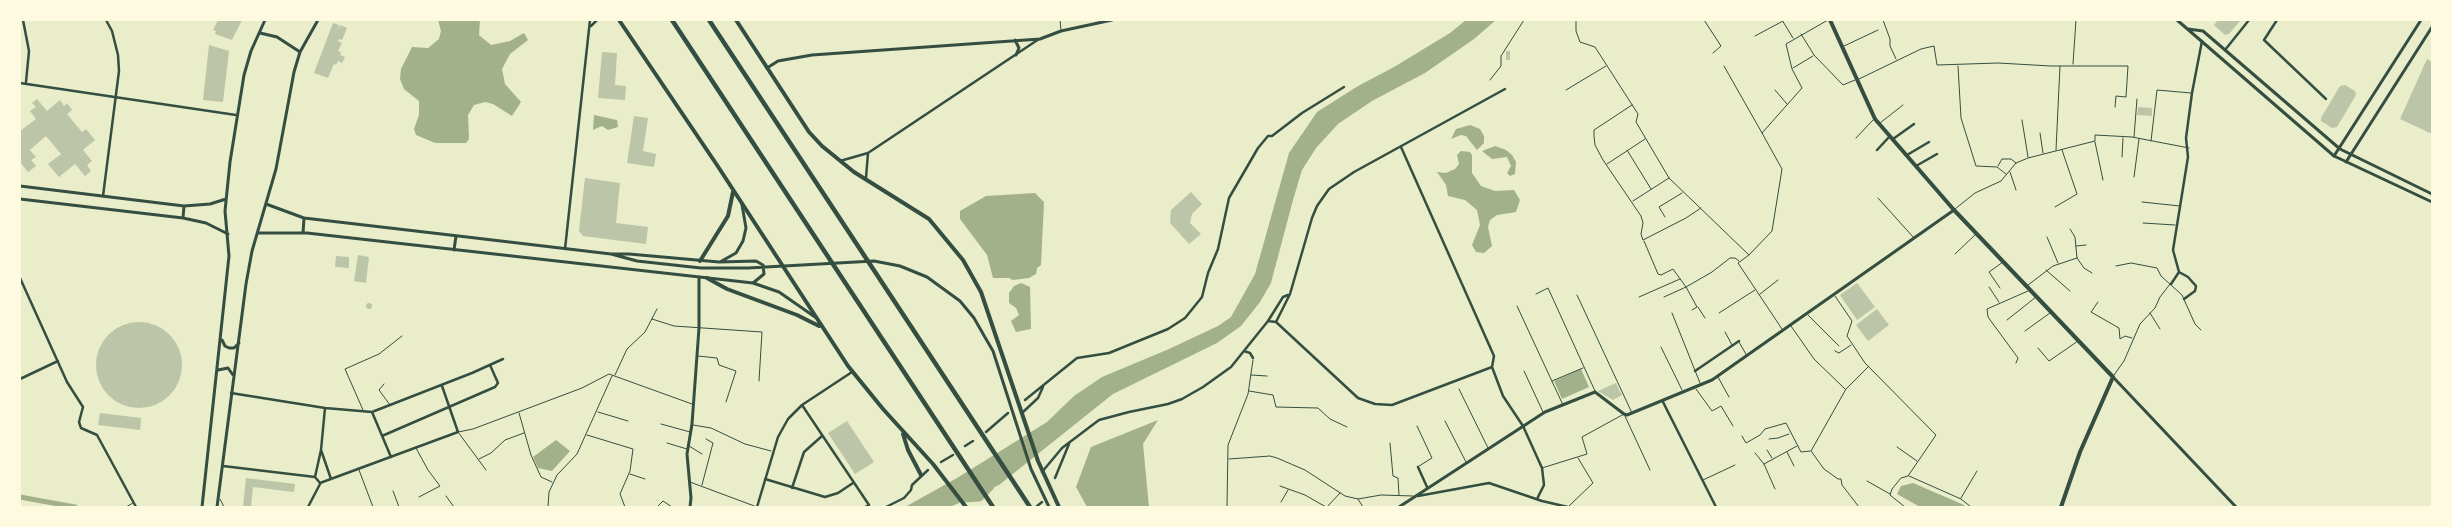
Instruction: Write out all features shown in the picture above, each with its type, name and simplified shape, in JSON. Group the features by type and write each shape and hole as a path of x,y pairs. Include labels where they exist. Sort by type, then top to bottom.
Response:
{"highway":[{"path":"672,20 993,507"},
{"path":"709,20 1030,507"}],"main road":[{"path":"202,507 230,256 224,212 236,115 249,59 265,20"},
{"path":"217,507 247,276 276,169 294,72 300,52 318,20"},
{"path":"619,20 852,372 946,480 966,507"},
{"path":"736,20 766,69 809,132 840,162 928,219 963,260 982,292 1024,424 1042,472 1059,507"},
{"path":"766,69 778,61 796,57 1013,39 1040,39 1061,31 1112,20"},
{"path":"1829,20 1856,80 1875,118 1880,124 1976,234 2236,507"},
{"path":"2177,20 2334,156 2432,202"},
{"path":"2334,156 2421,20"},
{"path":"2346,162 2432,27"},
{"path":"2188,29 2203,31 2340,149 2432,194"},
{"path":"260,33 277,37 300,52"},
{"path":"1013,39 1019,45 1016,55"},
{"path":"20,186 184,206 210,204 226,199"},
{"path":"700,261 728,216 734,192"},
{"path":"20,199 183,218 206,223 228,234"},
{"path":"266,204 304,218 611,254 700,261 760,263 763,265 764,274 753,283"},
{"path":"719,262 736,253 743,241 746,228 742,204"},
{"path":"183,218 184,206"},
{"path":"1400,507 1414,496 1543,413 1595,392 1624,414 1632,414 1701,386 1808,315 1954,210"},
{"path":"303,233 304,218"},
{"path":"258,233 303,233 753,283 779,292 815,317"},
{"path":"454,250 456,236"},
{"path":"611,254 637,261 701,268 733,269 874,261 910,269 943,288 967,309 993,351 1031,469 1049,507"},
{"path":"690,507 688,447 692,424 699,328 699,277"},
{"path":"707,278 727,289 797,315 822,328"},
{"path":"221,339 225,346 229,348 234,348 239,342"},
{"path":"218,371 228,368 234,375"},
{"path":"2061,507 2080,452 2113,377"},
{"path":"903,432 908,450 921,475"}],"street":[{"path":"23,20 28,51 26,82"},
{"path":"103,196 118,55 112,31 106,20"},
{"path":"565,249 590,20"},
{"path":"590,28 597,20"},
{"path":"2225,50 2249,20"},
{"path":"2277,20 2264,40 2326,99"},
{"path":"840,162 868,154 1040,39"},
{"path":"2184,299 2195,291 2196,286 2188,277 2179,272 2173,250 2189,148 2186,138 2192,93 2202,41"},
{"path":"20,83 26,82 236,115"},
{"path":"1025,400 1077,358 1110,353 1168,328 1185,318 1202,297 1208,273 1220,242 1229,198 1258,148 1268,136 1272,136 1302,113 1344,88"},
{"path":"1276,322 1290,294 1312,218 1323,196 1336,183 1505,89"},
{"path":"1877,150 1914,124"},
{"path":"1907,155 1928,142"},
{"path":"1401,147 1494,356 1492,367 1508,405 1523,426 1542,468 1544,486 1537,499"},
{"path":"866,178 868,154"},
{"path":"1916,166 1936,154"},
{"path":"2171,284 2179,272"},
{"path":"20,278 67,382 83,407 80,422 81,428 98,435 136,507"},
{"path":"1042,472 1062,448 1099,420 1182,399 1231,367 1268,321 1283,297 1290,294"},
{"path":"1268,321 1276,322 1358,398 1374,404 1392,405 1492,367"},
{"path":"1695,371 1739,341"},
{"path":"1244,351 1250,353 1253,358"},
{"path":"231,393 324,408 372,412 442,386 503,359"},
{"path":"20,379 58,361"},
{"path":"382,436 495,387 498,383 490,365"},
{"path":"757,507 783,427 792,413 802,404 852,372"},
{"path":"308,507 320,483 458,432 442,386"},
{"path":"1022,414 1038,398 1044,386"},
{"path":"1663,402 1716,507"},
{"path":"802,404 869,505 865,507"},
{"path":"315,477 321,450 324,408"},
{"path":"372,412 391,457"},
{"path":"986,432 1008,413"},
{"path":"792,488 804,452 822,436"},
{"path":"966,446 973,441"},
{"path":"1055,478 1069,443"},
{"path":"321,450 332,479"},
{"path":"941,462 953,455"},
{"path":"223,466 315,477 320,483"},
{"path":"1418,467 1428,488"},
{"path":"886,507 904,498 921,475 928,470"},
{"path":"765,479 825,497 838,493 853,483"},
{"path":"1414,496 1490,482 1545,502 1568,507"},
{"path":"1036,507 1042,502"},
{"path":"1544,507 1545,502"}],"lane":[{"path":"1060,20 1061,31"},
{"path":"1490,80 1501,66 1501,56 1524,20"},
{"path":"1576,20 1576,31 1580,42 1595,47 1638,114 1636,122 1669,178 1749,255"},
{"path":"1704,20 1721,46 1713,53"},
{"path":"1762,133 1802,88 1792,69 1786,44 1829,20"},
{"path":"1883,20 1890,39 1890,46 1897,60"},
{"path":"2073,64 2076,20"},
{"path":"1755,36 1783,21 1793,39"},
{"path":"1842,47 1878,30"},
{"path":"1801,34 1814,55 1843,85 1921,48 1934,46 1937,65 1998,63 2060,66 2073,64 2128,66 2126,97 2116,96 2115,107"},
{"path":"1792,69 1814,55"},
{"path":"1958,65 1961,118 1976,166 1998,167 2007,175"},
{"path":"1566,90 1607,66"},
{"path":"1724,66 1782,169 1772,231 1740,262"},
{"path":"2056,150 2060,66"},
{"path":"1774,90 1788,105"},
{"path":"2151,142 2157,90 2192,93"},
{"path":"2134,138 2137,98"},
{"path":"1632,105 1594,130 1595,145 1641,216 1641,234 1658,274 1661,275 1673,269 1681,278 1705,318"},
{"path":"1880,124 1903,105"},
{"path":"1856,138 1875,118"},
{"path":"2022,120 2028,158"},
{"path":"2040,133 2043,154"},
{"path":"2103,180 2095,136 2139,138 2151,142 2189,148"},
{"path":"2122,157 2123,137"},
{"path":"2134,177 2139,138"},
{"path":"1606,164 1646,139"},
{"path":"1954,210 1975,193 1993,186 2010,172 2016,163 2056,150 2095,141"},
{"path":"2055,207 2077,194 2062,149"},
{"path":"1627,150 1651,189"},
{"path":"1998,167 2002,159 2011,159 2016,163"},
{"path":"2010,172 2016,190"},
{"path":"1632,201 1669,178"},
{"path":"1665,217 1659,207 1683,192"},
{"path":"1878,198 1914,239"},
{"path":"2142,202 2180,206"},
{"path":"1644,240 1686,218 1701,207"},
{"path":"2143,223 2176,225"},
{"path":"2070,229 2075,237 2077,258 2084,269 2092,273"},
{"path":"1955,254 1976,234"},
{"path":"2046,237 2059,263"},
{"path":"2075,246 2086,245"},
{"path":"1664,297 1712,272 1730,258 1735,258 1740,262"},
{"path":"2027,286 2046,270 2059,263 2077,258"},
{"path":"1740,262 1738,263 1784,331"},
{"path":"2000,288 1989,272 2003,262"},
{"path":"2116,266 2131,263 2157,268 2161,276 2184,299 2195,324 2201,330"},
{"path":"2046,270 2070,291"},
{"path":"1639,297 1681,278"},
{"path":"1759,295 1778,280"},
{"path":"2113,377 2124,361 2132,338 2140,324 2171,284"},
{"path":"1989,287 1999,302"},
{"path":"1536,294 1548,288 1595,392"},
{"path":"1719,313 1756,290"},
{"path":"2016,363 2018,358 1988,317 1987,309 1999,302 2030,290"},
{"path":"1578,295 1632,414"},
{"path":"1835,296 1853,322 1847,333 1852,345 1886,386 1936,434 1908,476 1896,482 1890,495"},
{"path":"2008,320 2036,296"},
{"path":"2098,302 2091,312 2119,328 2121,339 2124,336 2132,338"},
{"path":"1518,306 1563,405"},
{"path":"1692,310 1697,307"},
{"path":"548,507 549,492 557,475 577,454 627,349 645,332 657,309"},
{"path":"2025,331 2051,312"},
{"path":"1672,313 1701,386"},
{"path":"2149,313 2160,329"},
{"path":"1808,315 1839,346"},
{"path":"652,319 674,326 762,332 759,381"},
{"path":"1791,326 1814,359 1846,389"},
{"path":"1725,332 1732,346"},
{"path":"363,411 345,368 379,354 402,336"},
{"path":"2038,348 2049,361 2078,340"},
{"path":"1739,341 1747,356"},
{"path":"1835,350 1839,354 1852,345"},
{"path":"1661,347 1683,393"},
{"path":"697,356 717,358 719,365 736,371 726,402"},
{"path":"1227,507 1228,445 1248,391 1253,358"},
{"path":"1811,451 1846,389 1869,366"},
{"path":"1552,381 1584,367"},
{"path":"1524,371 1543,413"},
{"path":"486,470 458,432 519,412 582,388 609,374 693,404"},
{"path":"1250,375 1267,376"},
{"path":"1717,377 1729,397"},
{"path":"384,384 379,390 390,406"},
{"path":"1696,388 1712,411 1721,406 1734,426"},
{"path":"1459,389 1488,448"},
{"path":"1248,391 1273,395 1275,405 1278,407 1303,406 1318,408 1330,419 1346,427"},
{"path":"519,412 531,455 542,477 553,483"},
{"path":"597,412 628,421"},
{"path":"1542,468 1588,454 1582,437 1624,414 1650,470"},
{"path":"1445,421 1466,462"},
{"path":"1742,436 1746,443 1760,435 1765,429 1786,423 1790,434 1801,452 1811,451"},
{"path":"662,424 691,432"},
{"path":"692,424 712,428 745,444 771,451"},
{"path":"1417,426 1432,458 1418,467"},
{"path":"478,460 505,440 525,433"},
{"path":"586,434 633,449 629,474 620,494 625,507"},
{"path":"1769,439 1790,434"},
{"path":"701,486 713,443 706,439"},
{"path":"667,443 688,447 702,454"},
{"path":"1390,443 1393,476 1398,478 1399,496"},
{"path":"1764,464 1797,445"},
{"path":"416,447 428,470 440,486 419,497"},
{"path":"1897,447 1918,462"},
{"path":"1768,450 1773,459"},
{"path":"1786,451 1794,466"},
{"path":"1811,451 1824,469 1843,481 1842,485 1859,507"},
{"path":"1756,454 1764,464 1775,489"},
{"path":"1229,459 1270,456 1278,458 1305,470 1340,493 1358,499 1380,495 1414,496"},
{"path":"1568,507 1593,483 1581,467 1578,457"},
{"path":"1702,480 1735,465"},
{"path":"358,470 373,507"},
{"path":"1960,498 1977,471"},
{"path":"629,474 645,479"},
{"path":"1908,476 1960,498 1971,507"},
{"path":"1867,481 1905,507"},
{"path":"689,482 757,507"},
{"path":"1280,486 1305,495 1326,507 1340,493"},
{"path":"1281,502 1288,489"},
{"path":"393,491 399,507"},
{"path":"446,496 454,507"},
{"path":"219,497 224,507"},
{"path":"1358,499 1363,507"},
{"path":"658,506 663,501 672,507"},
{"path":"126,507 134,502"}],"shaded area":[{"path":"438,20 480,20 479,35 491,45 510,41 524,33 528,40 510,54 502,69 505,84 521,102 512,116 493,104 485,102 474,105 468,115 469,139 466,143 435,143 416,135 414,129 419,115 419,101 404,89 400,79 401,69 412,47 428,48 439,39 441,31"},
{"path":"1466,20 1496,20 1474,39 1425,73 1372,101 1338,124 1316,148 1302,170 1271,283 1260,302 1241,326 1217,343 1113,394 999,485 950,507 905,507 957,478 1047,422 1074,396 1102,377 1169,349 1218,326 1231,317 1255,274 1289,153 1317,112 1450,33"},
{"path":"594,115 617,120 618,127 608,130 602,126 593,130"},
{"path":"1470,125 1480,129 1484,136 1484,143 1477,150 1466,136 1461,135 1451,139 1456,129"},
{"path":"1495,146 1506,150 1512,155 1516,162 1515,174 1510,176 1507,173 1511,166 1507,157 1492,159 1482,151"},
{"path":"1461,151 1470,152 1472,155 1472,173 1481,186 1495,191 1514,190 1520,200 1516,212 1497,215 1490,220 1488,227 1492,246 1484,253 1476,252 1472,245 1480,225 1477,210 1465,200 1448,196 1446,185 1437,172 1446,173 1455,169 1459,164 1457,155"},
{"path":"1035,193 1044,202 1041,265 1037,268 1036,274 1029,278 1013,280 1009,278 993,278 987,255 960,219 960,211 986,196"},
{"path":"1021,283 1030,287 1031,329 1016,332 1011,321 1019,315 1016,308 1009,303 1009,293 1014,286"},
{"path":"1581,369 1589,387 1562,399 1554,381"},
{"path":"1158,420 1143,444 1149,507 1087,507 1076,487 1091,447"},
{"path":"556,440 570,451 552,471 538,468 533,457"},
{"path":"1913,483 1965,507 1920,507 1897,494 1901,486"}],"building":[{"path":"218,20 242,20 232,40 215,34 216,31 213,30"},
{"path":"2218,20 2241,20 2229,34 2225,35 2214,25"},
{"path":"333,23 339,25 338,30 340,25 347,28 342,40 339,39 338,41 342,43 338,51 341,52 340,55 345,57 342,63 338,61 336,65 334,64 328,78 314,73"},
{"path":"209,45 229,51 223,102 203,100"},
{"path":"1506,51 1510,51 1510,60 1506,60"},
{"path":"602,52 617,53 615,85 626,86 625,100 598,98"},
{"path":"2427,59 2432,62 2432,134 2400,119"},
{"path":"2345,85 2355,91 2356,95 2337,127 2332,128 2321,121 2321,118 2340,86"},
{"path":"37,99 47,111 60,100 64,106 67,103 72,110 67,114 82,132 86,129 95,140 83,150 92,161 87,165 91,171 85,176 75,164 59,177 48,164 61,154 46,136 30,150 36,157 31,160 36,166 28,172 20,162 20,131 36,119 30,111 36,107 32,103"},
{"path":"2138,107 2152,108 2152,116 2137,115"},
{"path":"634,116 648,118 643,151 656,154 654,167 627,163"},
{"path":"585,178 620,183 616,223 648,227 646,244 583,236 579,231"},
{"path":"1191,192 1202,204 1192,214 1190,223 1201,234 1189,244 1170,223 1171,210"},
{"path":"358,255 369,257 366,283 354,281"},
{"path":"336,256 349,257 349,268 335,267"},
{"path":"1857,283 1875,307 1857,320 1840,295"},
{"path":"369,303 372,306 369,309 366,306"},
{"path":"1877,309 1889,325 1868,341 1856,325"},
{"path":"131,322 147,322 156,325 170,334 179,348 182,365 179,382 170,396 156,405 147,408 131,408 115,401 103,389 96,373 96,357 103,341 115,329"},
{"path":"1616,383 1622,395 1613,400 1598,391"},
{"path":"100,413 141,418 140,430 98,425"},
{"path":"847,421 874,462 855,474 828,433"},
{"path":"246,478 295,484 294,492 253,487 251,507 243,507"}],"waterway":[{"path":"963,498 979,497 990,486"},
{"path":"20,497 75,507"}]}
